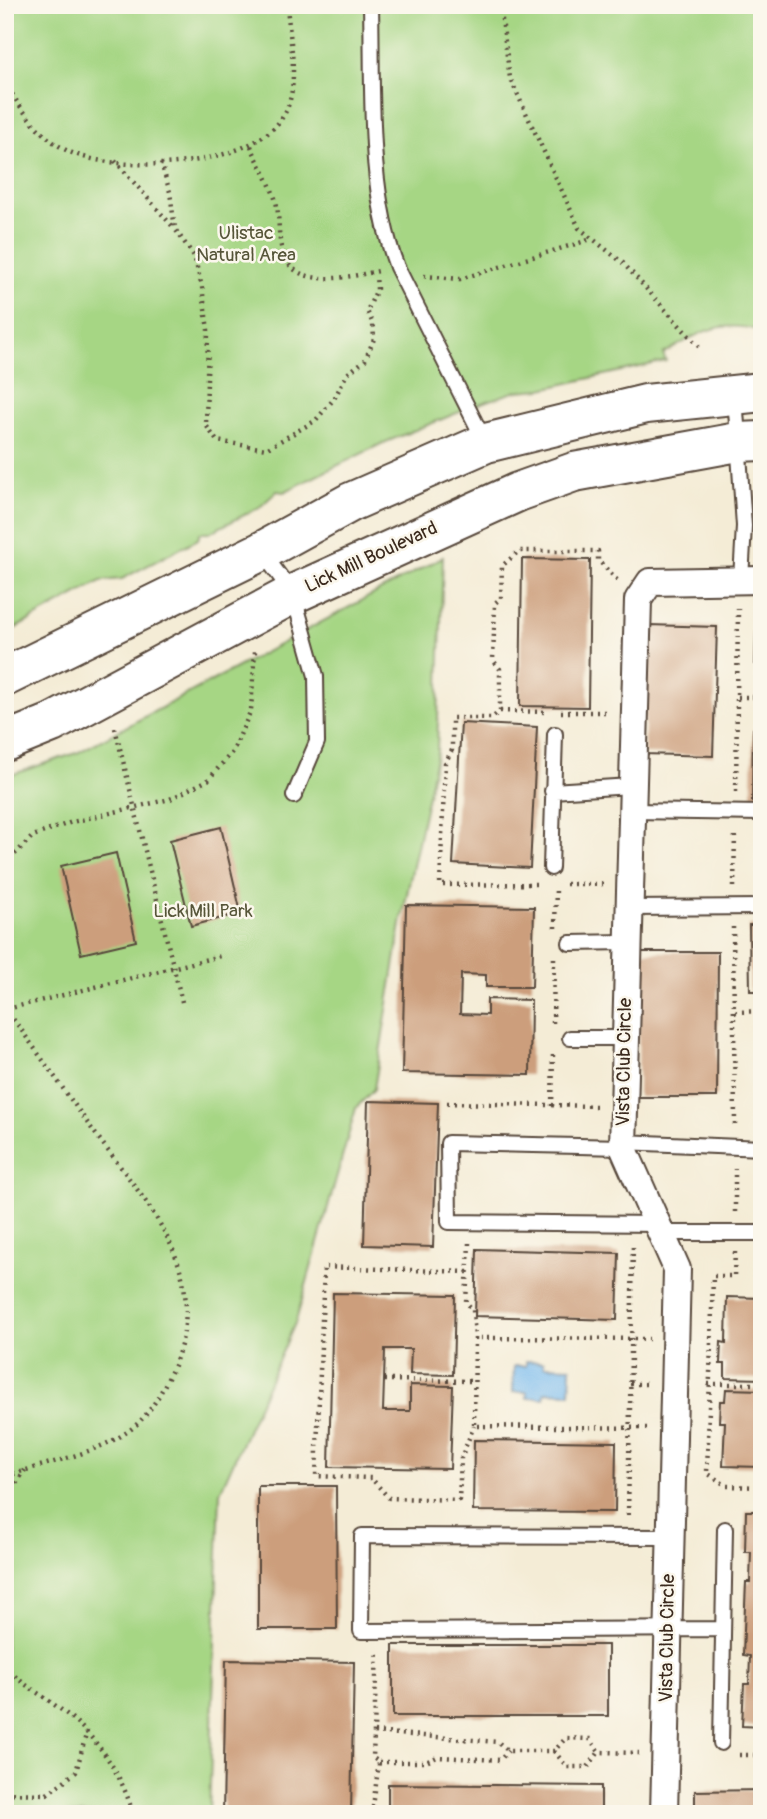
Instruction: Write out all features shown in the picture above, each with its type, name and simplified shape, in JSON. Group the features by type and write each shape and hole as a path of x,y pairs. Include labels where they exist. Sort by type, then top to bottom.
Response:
{"main road":[{"path":"5,677 262,551 351,502 486,443 646,404 749,393"},
{"name":"Lick Mill Boulevard","path":"5,742 52,723 293,594 421,534 574,472 750,441"}],"street":[{"path":"638,600 650,582 747,579"},
{"name":"Vista Club Circle","path":"638,600 623,1144 652,1227 677,1269 668,1537 664,1814"}],"lane":[{"path":"371,5 374,141 386,238 397,267 486,443"},
{"path":"747,579 744,526 750,441 749,393"},
{"path":"262,551 293,594 316,676 317,742 295,796"},
{"path":"551,868 555,734"},
{"path":"552,791 762,813"},
{"path":"628,896 733,907 762,907"},
{"path":"570,943 627,942"},
{"path":"570,1038 625,1038"},
{"path":"762,1148 448,1143 449,1222 652,1227 762,1233"},
{"path":"721,1743 725,1529"},
{"path":"668,1537 362,1536 361,1632 723,1629"}],"path":[{"path":"5,82 38,129 74,153 130,164 179,163 251,146 275,128 286,110 292,87 287,5"},
{"path":"500,5 510,78 579,228 623,262 701,349"},
{"path":"251,146 277,205 280,242 287,261 302,275 332,278 397,267 425,276 460,279 592,239"},
{"path":"114,161 175,229 194,256 202,287 209,368 205,425 217,441 266,449 309,425 334,399 347,374 365,360 374,339 373,324 367,310 377,289 376,272"},
{"path":"161,163 170,192 175,229"},
{"path":"500,711 500,668 493,660 495,603 501,598 502,566 519,551 598,551 598,560 638,600"},
{"path":"747,579 738,697 733,907 736,1147 734,1276 713,1276 707,1473 727,1486 762,1487"},
{"path":"5,864 33,836 72,822 170,799 208,780 233,751 251,710 256,647"},
{"path":"106,693 183,1006"},
{"path":"738,697 762,697"},
{"path":"543,884 440,885 445,763 453,750 452,718 492,718 500,711 634,713"},
{"path":"555,939 556,884 628,896"},
{"path":"553,1036 555,953"},
{"path":"5,1477 99,1448 141,1421 166,1383 182,1347 188,1307 173,1245 134,1182 6,1008 220,956"},
{"path":"734,1012 762,1011"},
{"path":"552,1106 553,1050"},
{"path":"447,1103 623,1107"},
{"path":"468,1272 324,1267 316,1476 371,1478 389,1498 459,1500 461,1458 474,1426 475,1338 472,1310 466,1302 468,1272 470,1223"},
{"path":"628,1537 631,1338 652,1227"},
{"path":"475,1338 676,1339"},
{"path":"384,1380 474,1381"},
{"path":"674,1384 762,1384"},
{"path":"474,1426 673,1429"},
{"path":"5,1501 25,1470"},
{"path":"378,1631 373,1758 379,1762 426,1762 437,1757 500,1760 508,1751"},
{"path":"5,1666 22,1685 54,1704 86,1731 112,1765 133,1814"},
{"path":"5,1793 47,1794 76,1772 86,1731"},
{"path":"374,1731 498,1742 508,1751 554,1751 567,1767 588,1767 599,1752"},
{"path":"372,1814 379,1762"}],"green space":[{"name":"Ulistac Natural Area","path":"5,5 762,5 762,331 732,326 720,327 688,339 663,354 666,361 542,389 517,391 484,402 381,444 284,492 277,491 260,507 209,533 200,533 198,539 122,579 101,581 5,634"},
{"name":"Lick Mill Park","path":"443,557 437,752 402,918 374,1089 356,1108 296,1321 220,1492 209,1814 5,1814 5,777 79,752"}],"water":[{"path":"526,1361 544,1362 544,1366 571,1367 570,1393 545,1392 544,1398 527,1398 527,1392 513,1392 514,1366 526,1366"}],"building":[{"path":"522,559 590,560 588,707 520,706"},
{"path":"757,595 762,595 762,664 755,664"},
{"path":"648,625 717,627 713,756 644,754"},
{"path":"461,723 537,727 530,868 453,864"},
{"path":"753,729 762,730 762,801 752,801"},
{"path":"221,827 241,913 191,926 170,840"},
{"path":"116,853 136,941 81,954 61,866"},
{"path":"406,905 534,907 532,987 486,987 486,975 461,974 460,1014 487,1015 487,999 531,1000 530,1075 402,1073"},
{"path":"749,925 762,925 762,991 750,991"},
{"path":"639,952 718,952 717,1097 638,1097"},
{"path":"368,1101 438,1103 433,1247 364,1245"},
{"path":"477,1249 619,1253 617,1320 475,1316"},
{"path":"333,1293 455,1295 453,1375 410,1374 411,1349 385,1349 383,1411 410,1411 410,1385 453,1386 450,1469 329,1467"},
{"path":"727,1297 762,1298 762,1379 725,1378 725,1364 720,1364 721,1342 726,1343"},
{"path":"726,1389 762,1390 762,1467 723,1466 725,1422 719,1422 720,1401 725,1401"},
{"path":"474,1440 616,1442 615,1512 473,1511"},
{"path":"258,1486 336,1486 337,1629 258,1629"},
{"path":"746,1511 762,1511 762,1727 742,1726 744,1684 749,1684 750,1656 743,1655 746,1582 750,1582 751,1552 745,1552"},
{"path":"393,1645 608,1645 608,1716 393,1716"},
{"path":"226,1660 354,1662 351,1814 223,1814"},
{"path":"388,1784 601,1786 601,1814 388,1814"},
{"path":"762,1790 762,1814 695,1814 695,1791"}]}
